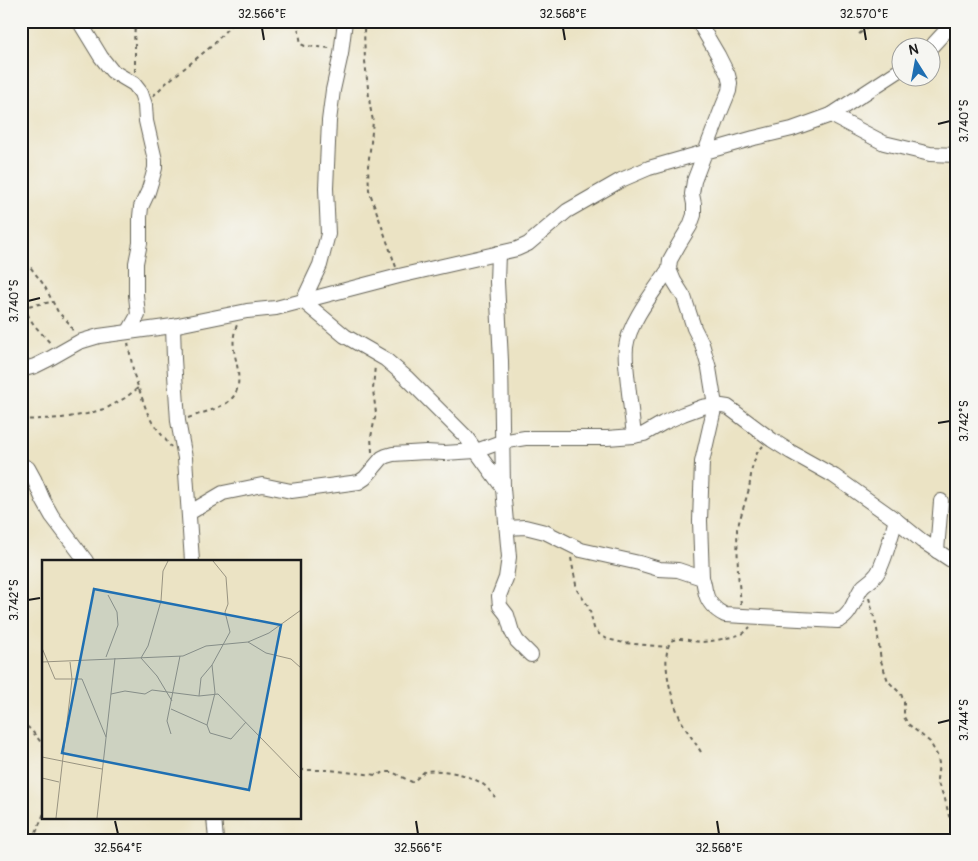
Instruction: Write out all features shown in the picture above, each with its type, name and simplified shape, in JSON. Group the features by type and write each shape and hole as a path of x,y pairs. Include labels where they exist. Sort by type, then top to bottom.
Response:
{"street":[{"path":"79,21 112,71 134,84 141,93 155,160 155,168 148,192 141,207 140,243 136,262 138,315 129,331"},
{"path":"303,301 320,265 328,234 326,188 329,121 345,21"},
{"path":"634,436 628,391 626,346 634,323 669,269 670,260 690,226 694,215 692,194 694,181 729,90 728,75 698,21"},
{"path":"939,38 955,21"},
{"path":"21,370 35,366 79,342 99,336 173,326 247,311 276,308 399,276 517,249 528,244 567,212 621,180 649,168 792,129 831,115 890,77"},
{"path":"831,115 884,143 930,154 957,155"},
{"path":"498,254 502,488 509,557 506,578 499,596 499,602 507,615 517,641 531,654"},
{"path":"669,269 684,297 710,368 715,405 702,462 700,521 702,578 707,597 714,608 725,615 838,621 843,619 864,584 876,576 896,520"},
{"path":"303,301 345,336 385,359 406,377 466,437 502,488"},
{"path":"173,326 178,421 185,458 192,560"},
{"path":"189,513 223,492 262,485 287,491 358,482 365,478 382,458 393,454 476,451 501,442 525,438 607,438 634,436 644,434 683,414 702,407 715,405 728,407 772,440 834,476 922,541 957,564"},
{"path":"21,465 28,468 52,516 85,560"},
{"path":"937,551 941,500"},
{"path":"507,528 525,527 545,532 581,550 659,569 678,570 702,578"},
{"path":"214,818 216,840"}],"path":[{"path":"134,84 134,35 140,21"},
{"path":"145,105 165,84 212,45 234,21"},
{"path":"297,21 301,44 331,49 341,54"},
{"path":"367,21 364,28 365,61 372,121 368,166 369,190 399,276"},
{"path":"859,34 876,21"},
{"path":"21,255 44,285 58,312 69,323 79,342"},
{"path":"52,302 22,307 34,325 60,353"},
{"path":"178,421 213,409 229,402 234,397 239,381 234,337 236,328 247,311"},
{"path":"129,331 129,352 134,375 147,412 152,422 173,450 185,458"},
{"path":"373,469 372,437 376,413 373,390 376,353"},
{"path":"21,420 62,418 87,414 107,408 138,388"},
{"path":"701,752 682,723 674,701 667,673 666,656 668,647 671,641 675,639 702,642 744,633 748,629 750,616 738,573 738,528 750,489 752,468 757,453 772,440"},
{"path":"566,544 572,560 577,590 590,607 594,628 599,634 607,639 624,643 668,647"},
{"path":"864,584 877,629 881,661 888,681 901,694 904,702 904,717 908,724 930,742 937,755 939,786 945,799 949,816 957,828"},
{"path":"21,721 42,744"},
{"path":"301,770 330,770 377,775 392,772 412,782 425,771 441,771 475,780 485,786 495,797"},
{"path":"33,840 42,818"}]}
